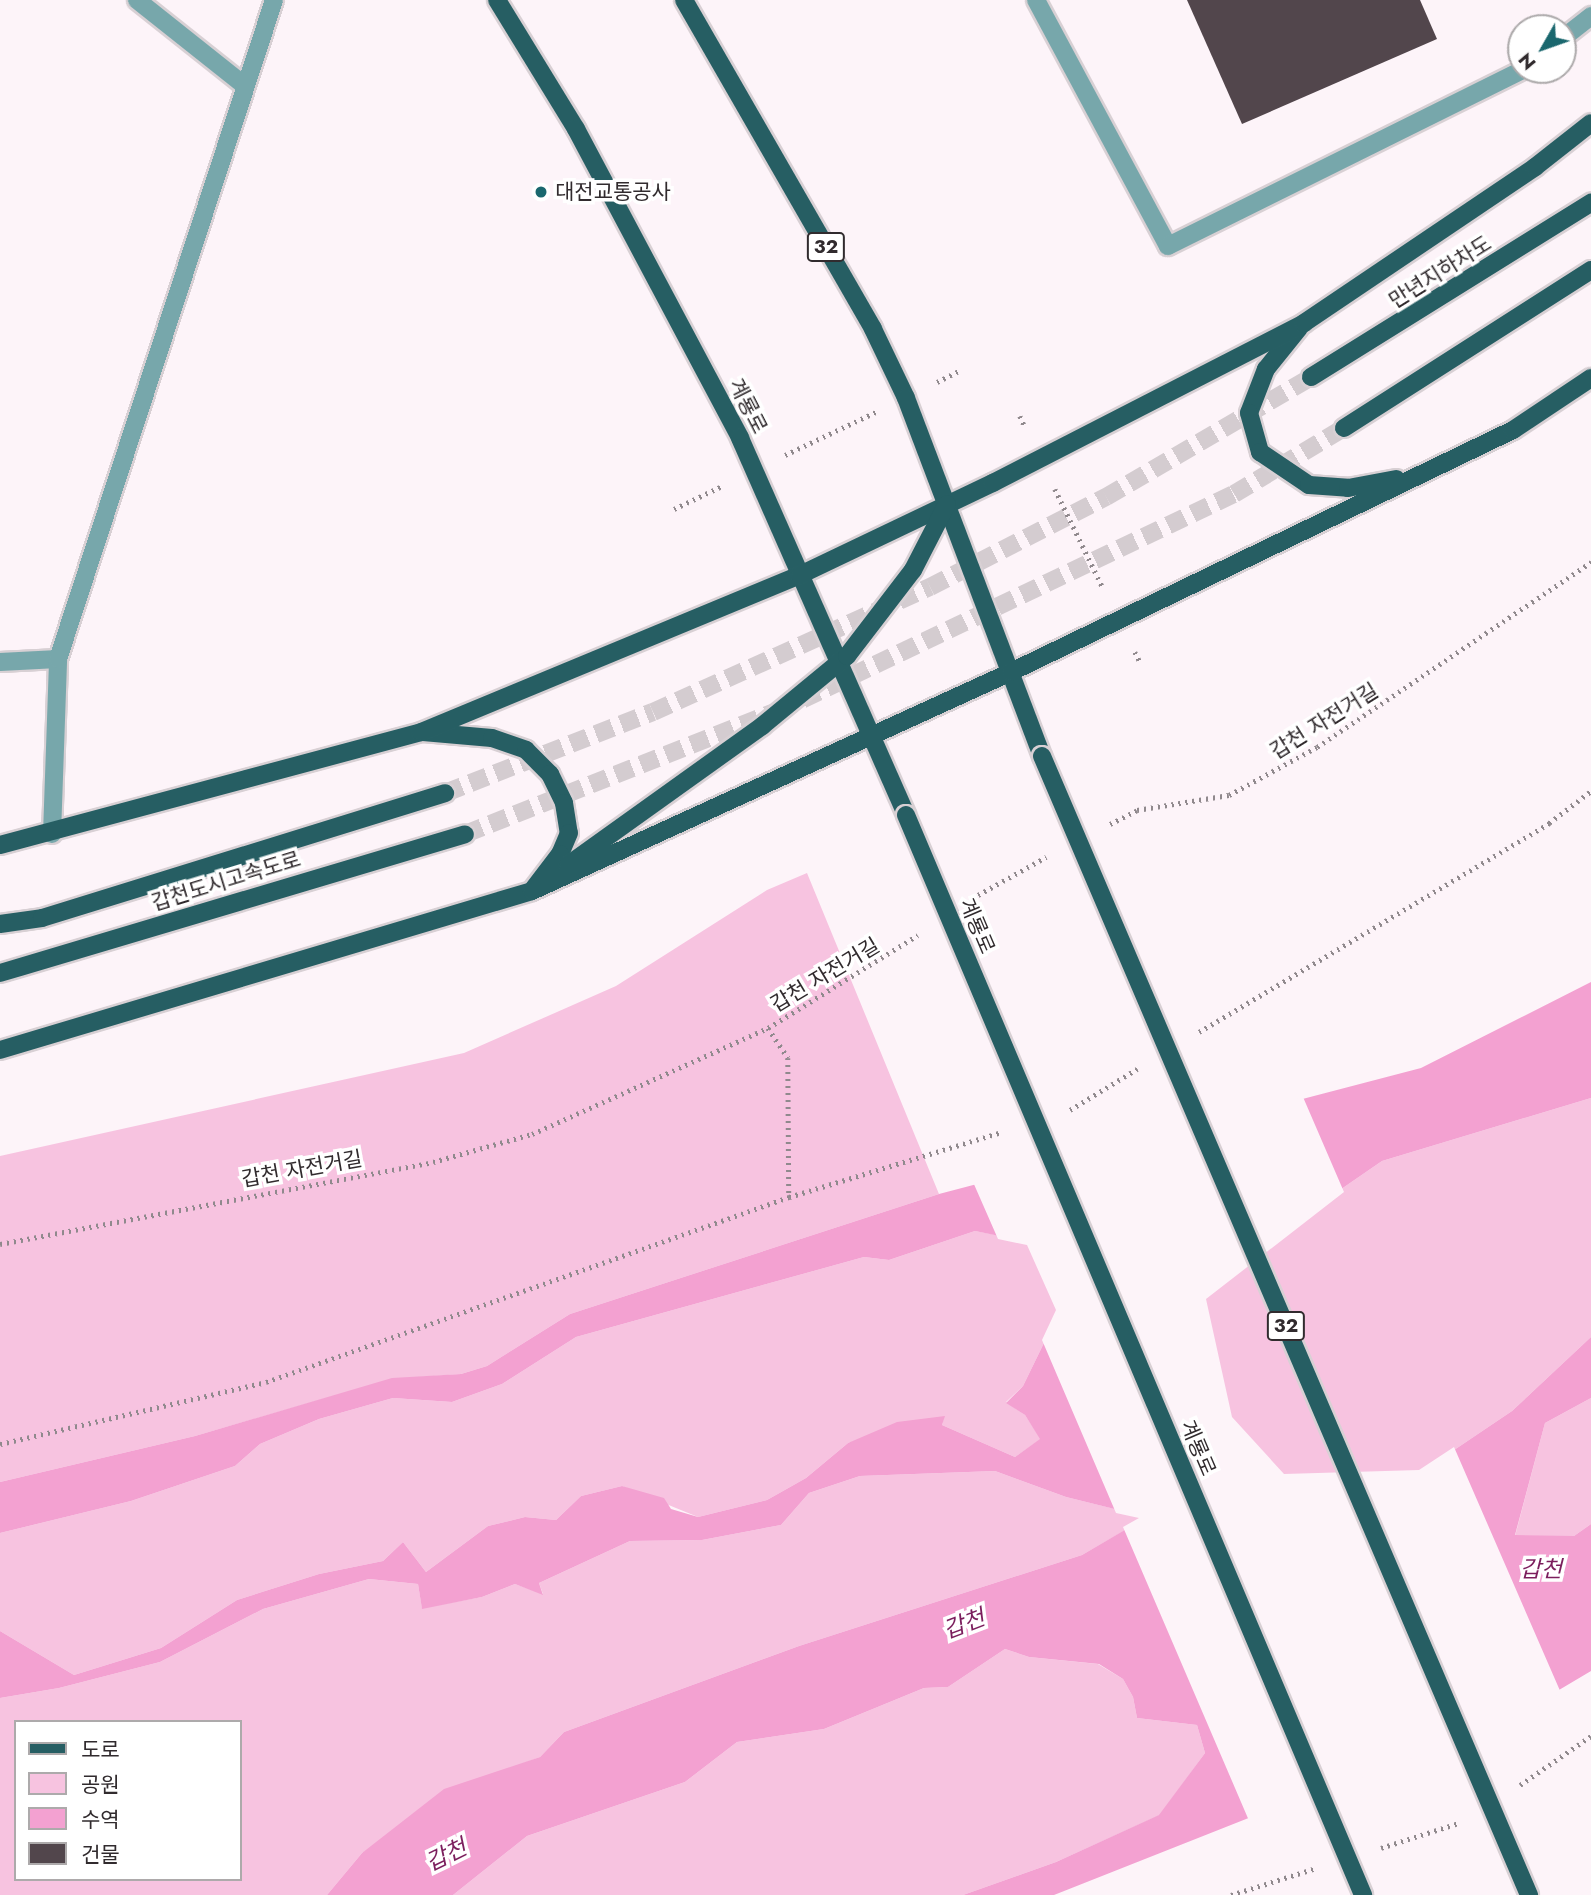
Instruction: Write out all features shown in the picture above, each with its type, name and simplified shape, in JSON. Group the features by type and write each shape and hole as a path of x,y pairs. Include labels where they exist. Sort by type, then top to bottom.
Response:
{"main road":[{"name":"계룡로","path":"497,0 576,129 754,470 906,815 1363,1895"},
{"name":"32","path":"684,0 873,329 906,398 1042,756 1529,1895"},
{"path":"0,845 52,834 421,732 800,575 1040,459 1304,323 1535,167 1591,123"},
{"name":"만년지하차도","path":"1311,377 1591,203"},
{"path":"1344,428 1591,270"},
{"path":"1304,323 1266,369 1249,413 1261,452 1309,485 1348,488 1422,474"},
{"path":"0,1050 532,891 1011,672 1513,430 1591,378"},
{"path":"532,891 762,726 847,656 913,570 947,504"},
{"path":"421,732 492,738 526,750 550,774 564,803 569,833 560,854 532,891"},
{"name":"갑천도시고속도로","path":"0,924 42,918 445,793"},
{"name":"갑천도시고속도로","path":"0,972 465,834"}],"street":[{"path":"136,0 245,86"},
{"path":"52,834 58,659 274,0"},
{"path":"1036,0 1168,246 1507,78"},
{"path":"1577,27 1591,16"},
{"path":"0,662 58,659"}],"path":[{"path":"674,509 961,370"},
{"path":"1020,416 1141,664"},
{"name":"갑천 자전거길","path":"1102,828 1137,810 1229,795 1295,759 1591,562"},
{"path":"1196,1034 1549,824 1591,791"},
{"path":"976,896 1056,852"},
{"name":"갑천 자전거길","path":"0,1244 433,1162 533,1134 768,1028 931,927"},
{"path":"768,1028 789,1058 789,1198"},
{"path":"1067,1111 1149,1062"},
{"path":"0,1444 266,1382 789,1198 1014,1128"},
{"path":"1515,1789 1591,1736"},
{"path":"1370,1851 1472,1819"},
{"path":"1231,1895 1320,1867"}],"green space":[{"path":"807,873 939,1194 570,1314 487,1366 461,1374 392,1379 195,1436 0,1482 0,1156 464,1053 616,986 767,890"},
{"path":"1591,1098 1591,1337 1512,1411 1420,1473 1282,1478 1229,1419 1202,1298 1305,1214 1382,1161"},
{"path":"975,1231 1029,1241 1060,1310 1023,1386 1006,1402 1025,1415 1041,1439 1015,1457 942,1425 944,1417 848,1443 806,1478 767,1500 698,1517 622,1486 581,1496 556,1520 525,1517 488,1526 426,1572 403,1542 383,1561 319,1574 237,1600 161,1648 74,1675 0,1631 0,1533 131,1501 235,1466 260,1444 319,1419 393,1398 452,1402 502,1384 576,1337 864,1257 889,1260"},
{"path":"1591,1398 1591,1524 1574,1536 1515,1536 1545,1423"},
{"path":"995,1471 1066,1497 1148,1517 1082,1555 799,1646 564,1732 540,1757 508,1769 362,1853 327,1895 0,1895 0,1698 59,1688 160,1662 263,1609 369,1579 418,1584 422,1608 482,1597 515,1584 543,1594 539,1583 630,1541 702,1540 781,1525 809,1493 860,1476"},
{"path":"1005,1649 1029,1657 1098,1664 1123,1679 1133,1697 1137,1718 1197,1725 1205,1753 1160,1815 1056,1862 963,1895 453,1895 527,1836 685,1782 737,1742 824,1729 924,1688 948,1687"}],"water":[{"name":"갑천","path":"1591,982 1591,1098 1382,1161 1305,1214 1202,1298 1229,1419 1283,1478 1420,1473 1512,1411 1591,1337 1591,1398 1545,1423 1515,1535 1574,1536 1591,1524 1591,1671 1532,1706 1054,1895 963,1895 1056,1862 1159,1815 1205,1753 1197,1725 1137,1718 1133,1697 1123,1679 1099,1664 1029,1657 1005,1649 948,1687 924,1688 824,1729 737,1742 685,1782 527,1836 453,1895 327,1895 362,1853 444,1789 540,1757 564,1732 799,1646 1082,1555 1147,1517 1066,1497 995,1471 860,1476 809,1493 781,1525 702,1540 630,1541 539,1583 543,1595 515,1584 482,1597 422,1609 418,1584 369,1579 263,1609 160,1662 59,1688 0,1698 0,1631 74,1675 161,1648 237,1600 319,1574 383,1561 403,1542 426,1572 488,1526 525,1517 556,1520 581,1496 622,1486 664,1498 671,1509 698,1517 767,1500 806,1478 848,1443 897,1422 945,1416 942,1425 1015,1457 1040,1439 1025,1415 1006,1403 1023,1386 1060,1310 1029,1242 975,1231 889,1260 864,1257 576,1337 502,1384 452,1402 393,1398 319,1419 260,1444 235,1466 131,1501 0,1533 0,1482 195,1436 392,1378 461,1374 487,1366 570,1314 939,1194 1421,1068"}],"pier":[{"path":"1303,1097 1344,1192 1206,1299 1232,1417 1284,1474 1419,1470 1454,1447 1561,1693 1534,1709 1250,1823 1123,1527 1139,1518 1116,1513 1042,1340 1056,1310 1027,1245 998,1239 973,1182"}],"building":[{"path":"1187,0 1420,0 1437,39 1242,124"}],"tunnel":[{"path":"445,793 653,712 930,587 1106,497 1311,377"},
{"path":"465,834 778,711 1234,494 1344,428"}],"place":[{"name":"대전교통공사","path":"541,192"}]}
